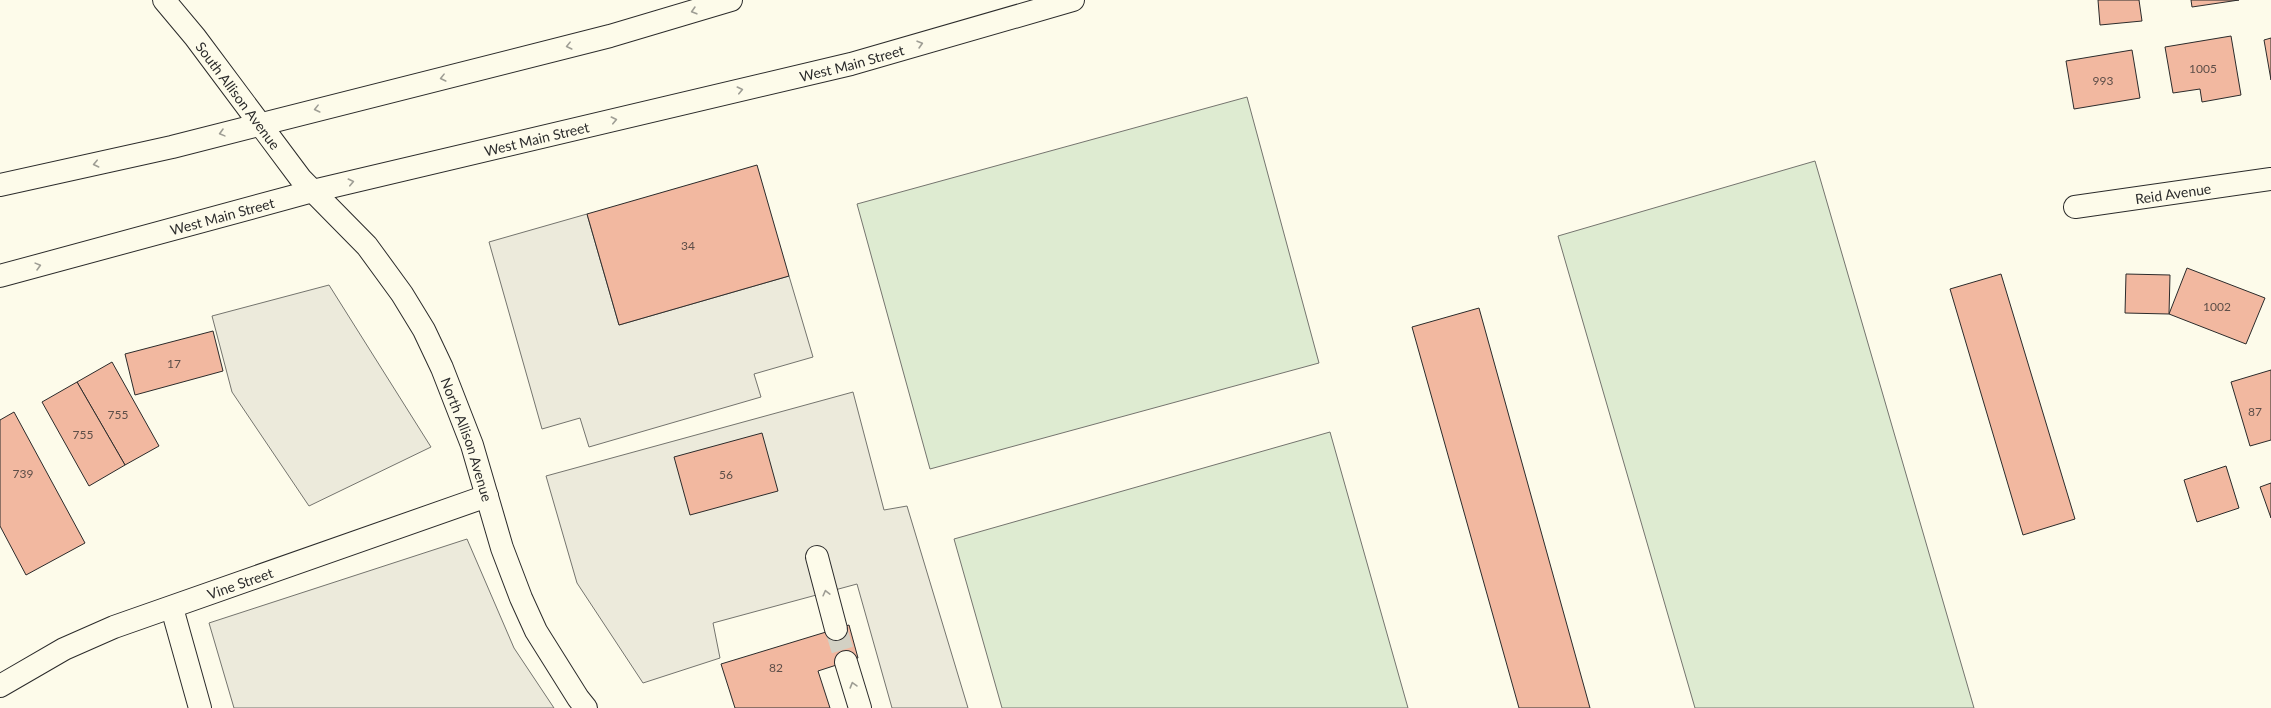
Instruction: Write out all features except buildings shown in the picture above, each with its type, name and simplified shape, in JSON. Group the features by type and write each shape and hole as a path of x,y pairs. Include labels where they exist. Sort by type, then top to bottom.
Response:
{"main road":[{"name":"South Allison Avenue","path":"164,0 195,37 301,179 313,191"},
{"path":"0,185 172,147 610,36 731,0"},
{"name":"West Main Street","path":"0,276 313,191 851,64 1073,0"},
{"name":"Reid Avenue","path":"2075,207 2271,179"},
{"name":"North Allison Avenue","path":"313,191 367,246 402,294 424,330 442,368 472,445 502,548 521,598 536,631 578,698 586,708"},
{"name":"Vine Street","path":"0,686 64,649 114,627 172,608 243,581 487,496"},
{"path":"817,558 836,629"},
{"path":"172,608 200,708"},
{"path":"846,662 860,708"}],"green space":[{"path":"1247,97 1319,363 930,469 857,204"},
{"path":"1815,161 1974,708 1695,708 1558,236"},
{"path":"1330,432 1408,708 1002,708 954,539"}],"shaded area":[{"path":"587,214 619,325 789,276 813,357 754,374 761,397 589,447 580,418 542,429 489,242"},
{"path":"329,285 431,447 309,506 232,392 212,316"},
{"path":"853,392 884,510 907,506 968,708 892,708 857,584 713,623 720,658 643,683 577,583 546,476"},
{"path":"467,539 514,648 554,708 234,708 209,623"}],"tunnel":[{"path":"836,629 846,662"}]}
